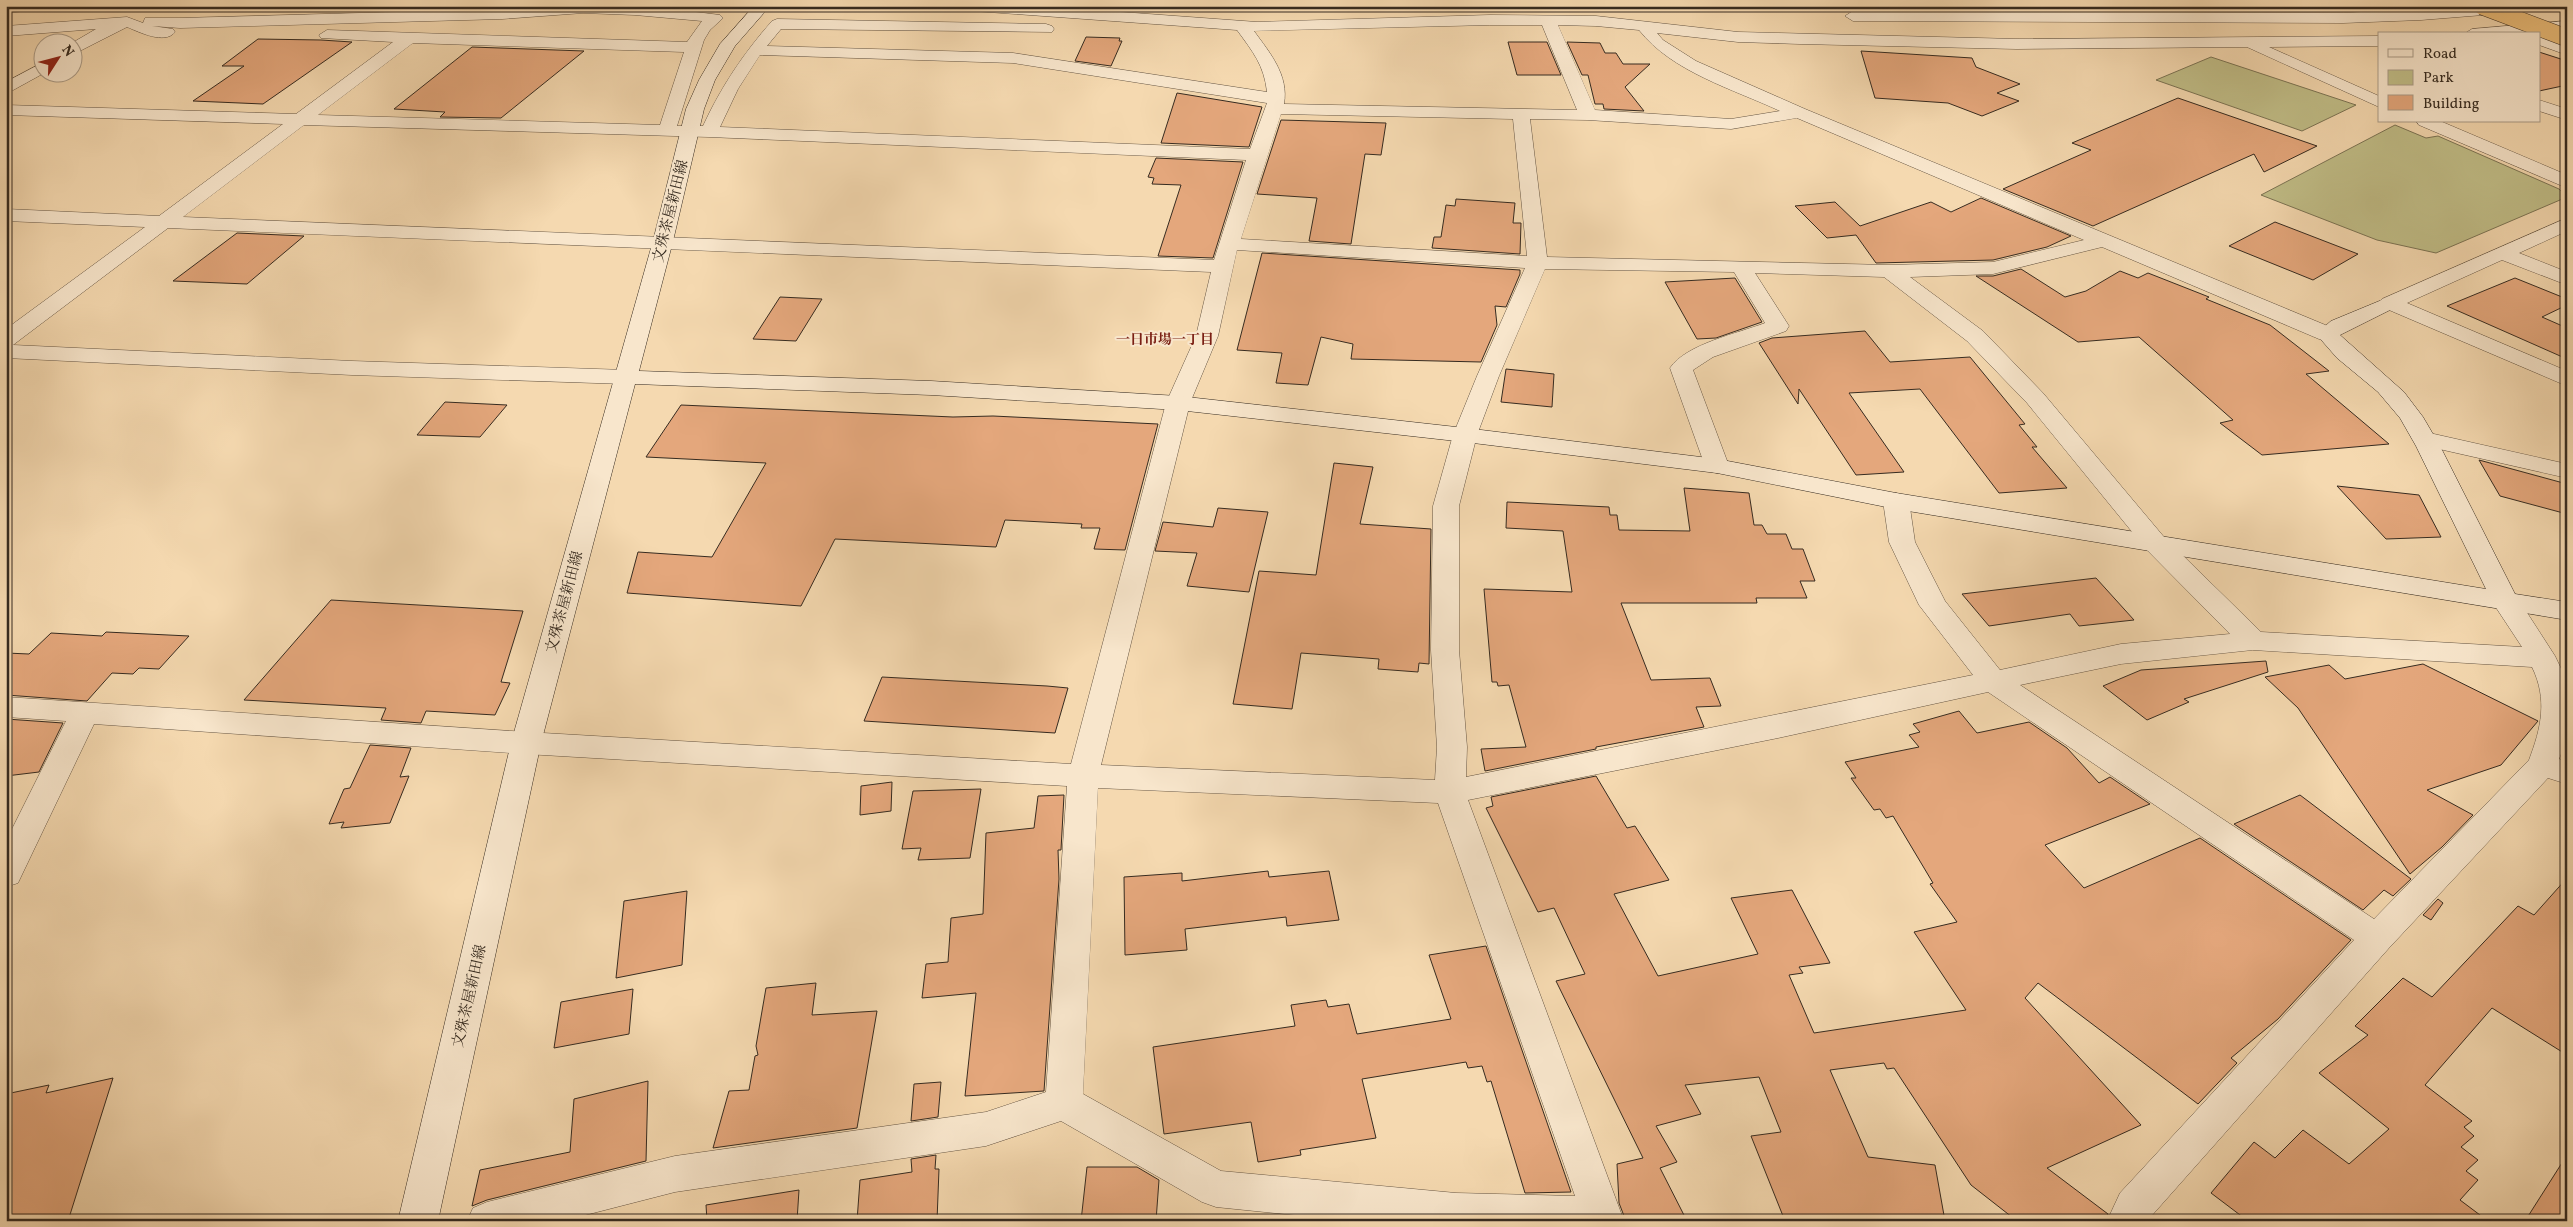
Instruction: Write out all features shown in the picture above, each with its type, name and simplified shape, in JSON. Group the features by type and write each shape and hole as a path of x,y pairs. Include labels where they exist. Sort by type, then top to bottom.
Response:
{"main road":[{"path":"2482,6 2567,38"},
{"path":"2509,6 2567,26"}],"street":[{"path":"6,8 25,6"},
{"path":"6,31 150,21 311,6"},
{"name":"文殊茶屋新田線","path":"418,1221 526,743 663,241 688,132 701,94 719,58 728,44 763,6"},
{"path":"974,6 1246,31 1268,62 1273,74 1275,104 1256,155 1222,266 1207,336 1178,403 1083,776 1064,1103"},
{"path":"1989,6 1869,11 1846,17 2343,18 2430,15 2533,6"},
{"path":"150,21 180,23 502,14 545,8 607,7 648,9 716,18 704,27 693,47 688,132"},
{"path":"1548,20 1588,116"},
{"path":"1078,29 1246,31 1548,20 1596,22 1738,37 1800,39 2017,44 2378,41"},
{"path":"82,44 102,32 128,22 155,32 410,37 693,47"},
{"path":"1651,27 1671,24 1774,23"},
{"path":"688,132 726,94 740,68 777,24 1059,29"},
{"path":"2520,32 2567,26"},
{"path":"1651,27 1657,43 1690,64 1799,113 2327,334 2335,345 2380,381 2404,407 2425,439 2485,564 2540,658 2555,689 2557,718 2554,769 2377,938 2134,1206 2127,1221"},
{"path":"6,340 162,222 303,120 410,37"},
{"path":"2540,39 2567,50"},
{"path":"2245,42 2378,102"},
{"path":"755,50 1013,58 1275,104 1588,116 1731,124 1799,113"},
{"path":"6,89 32,74"},
{"path":"2540,104 2567,115"},
{"path":"6,110 688,132 1256,155"},
{"path":"487,1221 675,1174 986,1129 1064,1103 1216,1189 1456,1212 1602,1218 1450,792 1452,747 1445,650 1446,506 1465,435 1488,376 1538,262 1521,114"},
{"path":"2427,122 2567,182"},
{"path":"6,215 663,241 1222,266"},
{"path":"2327,334 2339,326 2389,303 2567,224"},
{"path":"1230,244 1538,262 1889,271 1993,268 2103,240"},
{"path":"2501,253 2567,279"},
{"path":"1716,466 1681,368 1704,352 1778,326 1741,266"},
{"path":"1889,271 1975,336 2035,398 2155,543 2253,641"},
{"path":"2389,303 2567,379"},
{"path":"6,351 352,368 931,388 1178,403 1465,435 1716,466 1896,501 2567,611"},
{"path":"2425,439 2567,470"},
{"path":"1896,501 1902,542 1933,605 1994,682 2377,938"},
{"path":"6,708 526,743 1083,776 1450,792 1994,682 2121,654 2253,641 2540,658"},
{"path":"6,874 85,712"}],"green space":[{"path":"2211,57 2356,105 2302,131 2156,80"},
{"path":"2395,125 2426,138 2438,136 2559,189 2567,197 2436,253 2377,240 2261,195"}],"building":[{"path":"1086,37 1120,38 1119,41 1122,41 1111,66 1075,61"},
{"path":"258,39 352,42 263,104 193,101 244,66 222,66"},
{"path":"1508,42 1547,42 1561,75 1517,75"},
{"path":"1567,42 1600,43 1605,53 1616,53 1623,64 1650,64 1625,87 1644,111 1604,109 1603,104 1595,104 1588,75 1582,75"},
{"path":"472,47 584,51 501,118 440,117 445,112 394,109"},
{"path":"1861,51 1972,58 1976,67 2020,84 1997,93 2019,101 1982,116 1948,103 1875,98"},
{"path":"2540,52 2567,61 2567,85 2540,91"},
{"path":"1177,93 1262,107 1249,147 1161,143"},
{"path":"2178,98 2317,146 2264,172 2254,154 2093,226 2003,189 2091,150 2072,143"},
{"path":"1281,120 1386,123 1381,155 1365,154 1351,244 1309,241 1317,198 1257,194"},
{"path":"1156,158 1243,162 1213,258 1158,256 1181,185 1152,184 1154,178 1148,177"},
{"path":"1981,198 2071,236 2047,247 1993,260 1876,263 1856,235 1827,238 1795,206 1835,202 1860,226 1931,202 1951,212"},
{"path":"1456,199 1515,203 1513,223 1521,223 1520,254 1432,248 1434,237 1441,237 1446,205 1455,206"},
{"path":"2275,222 2358,254 2313,280 2229,246"},
{"path":"237,233 304,236 247,284 173,281"},
{"path":"1262,253 1520,270 1520,274 1506,307 1495,306 1497,325 1481,362 1351,359 1353,344 1321,337 1308,385 1276,383 1282,353 1237,350"},
{"path":"2021,269 2065,297 2086,291 2120,271 2138,278 2148,273 2209,297 2206,299 2270,325 2329,371 2306,374 2389,444 2262,455 2220,423 2233,420 2139,337 2078,342 1976,276 1993,276"},
{"path":"1735,278 1762,322 1716,338 1697,339 1665,282"},
{"path":"2515,278 2567,299 2567,305 2542,317 2567,328 2567,359 2447,306"},
{"path":"780,297 822,299 796,341 753,339"},
{"path":"1865,331 1890,362 1970,357 2025,424 2019,425 2037,447 2032,447 2067,488 1999,493 1920,389 1849,393 1904,472 1856,475 1799,389 1798,404 1759,343 1772,338"},
{"path":"1506,369 1554,374 1552,407 1501,402"},
{"path":"445,402 507,405 480,437 417,435"},
{"path":"681,405 1158,424 1125,550 1094,549 1100,528 1081,528 1082,524 1005,520 996,547 835,539 801,606 627,593 638,552 712,557 766,463 646,457"},
{"path":"2479,460 2567,484 2567,514 2500,496"},
{"path":"1334,463 1373,467 1360,524 1431,529 1429,664 1419,663 1418,672 1378,669 1379,659 1301,653 1292,709 1233,704 1259,571 1316,575"},
{"path":"2337,486 2419,495 2441,537 2386,539"},
{"path":"1684,488 1749,493 1754,525 1762,525 1767,534 1786,534 1792,549 1803,549 1815,581 1800,581 1807,598 1756,598 1757,603 1621,603 1651,680 1710,678 1721,706 1696,707 1704,727 1596,747 1596,749 1485,771 1481,749 1526,747 1509,685 1498,686 1497,682 1492,682 1484,589 1572,592 1563,531 1506,528 1507,502 1609,507 1610,515 1617,515 1619,530 1690,531"},
{"path":"1218,508 1268,512 1249,592 1187,586 1197,553 1155,551 1163,522 1213,527"},
{"path":"2096,578 2134,620 2079,626 2070,614 1989,626 1962,594"},
{"path":"331,600 523,611 501,682 510,683 495,715 426,711 421,723 381,720 386,708 244,700"},
{"path":"106,632 189,636 159,669 139,668 133,674 112,673 87,701 6,695 6,653 29,654 51,633 102,636"},
{"path":"2266,661 2268,672 2184,699 2189,702 2147,720 2103,686 2141,670"},
{"path":"2423,664 2538,721 2501,765 2427,790 2473,815 2442,847 2410,874 2298,708 2265,677 2329,665 2345,679"},
{"path":"882,677 1068,688 1055,733 864,721"},
{"path":"1959,711 1977,733 2029,722 2067,748 2099,783 2110,777 2150,804 2045,845 2084,888 2200,838 2351,940 2278,1019 2231,1058 2237,1063 2198,1104 2038,983 2025,998 2141,1125 2047,1168 2108,1214 2105,1221 2017,1221 1971,1185 1894,1068 1887,1069 1884,1063 1830,1070 1868,1157 1935,1165 1945,1221 1785,1221 1751,1136 1781,1132 1759,1077 1685,1085 1701,1114 1656,1126 1677,1162 1660,1168 1687,1221 1626,1221 1619,1203 1617,1164 1643,1158 1556,981 1585,974 1554,908 1538,912 1486,808 1493,806 1491,797 1596,776 1627,828 1635,826 1669,880 1614,894 1658,976 1758,954 1731,898 1792,890 1830,963 1799,967 1803,973 1789,975 1814,1033 1966,1010 1914,932 1957,922 1930,884 1933,883 1893,816 1886,818 1880,809 1874,810 1851,778 1856,778 1845,762 1919,747 1909,735 1920,732 1913,724"},
{"path":"6,719 63,723 39,772 6,776"},
{"path":"370,745 411,748 400,777 409,776 390,823 341,828 344,822 329,824 344,789 350,788"},
{"path":"892,782 891,811 860,815 861,786"},
{"path":"981,789 970,858 918,860 921,848 902,849 913,791"},
{"path":"1064,795 1061,850 1058,850 1059,879 1044,1091 965,1096 976,993 922,998 926,964 948,962 951,918 983,914 986,833 1034,828 1038,796"},
{"path":"2300,795 2411,879 2393,896 2384,890 2363,910 2234,824"},
{"path":"1268,871 1269,877 1329,871 1339,920 1287,926 1286,917 1185,929 1187,950 1125,955 1124,877 1182,873 1182,881"},
{"path":"2567,878 2567,1055 2492,1008 2425,1085 2472,1121 2464,1127 2474,1136 2461,1147 2478,1160 2466,1171 2478,1180 2460,1200 2488,1221 2248,1221 2211,1193 2254,1142 2275,1158 2303,1130 2349,1164 2389,1129 2319,1073 2368,1035 2355,1026 2403,978 2432,997 2518,906 2534,915"},
{"path":"687,891 682,965 616,978 624,901"},
{"path":"2438,899 2443,903 2431,920 2423,915"},
{"path":"1486,946 1571,1192 1525,1193 1491,1081 1487,1082 1482,1066 1468,1068 1466,1062 1362,1079 1376,1138 1300,1150 1301,1155 1258,1162 1251,1122 1164,1134 1153,1047 1295,1026 1291,1005 1326,1000 1328,1007 1349,1004 1357,1034 1451,1019 1429,955"},
{"path":"816,983 812,1015 877,1011 857,1128 713,1148 729,1091 749,1090 755,1056 758,1055 756,1046 766,988"},
{"path":"633,989 629,1034 554,1048 561,1002"},
{"path":"113,1078 68,1221 6,1221 6,1094 49,1085 46,1093"},
{"path":"648,1081 646,1161 487,1200 472,1206 480,1170 570,1152 574,1099"},
{"path":"941,1082 938,1117 911,1121 914,1084"},
{"path":"936,1155 935,1169 939,1169 937,1221 857,1221 860,1180 912,1172 911,1159"},
{"path":"2567,1155 2567,1221 2525,1221"},
{"path":"1087,1167 1137,1167 1159,1180 1156,1221 1081,1221"},
{"path":"799,1190 797,1221 707,1221 706,1205"}],"district":[{"name":"一日市場一丁目","path":"1165,339"}]}
